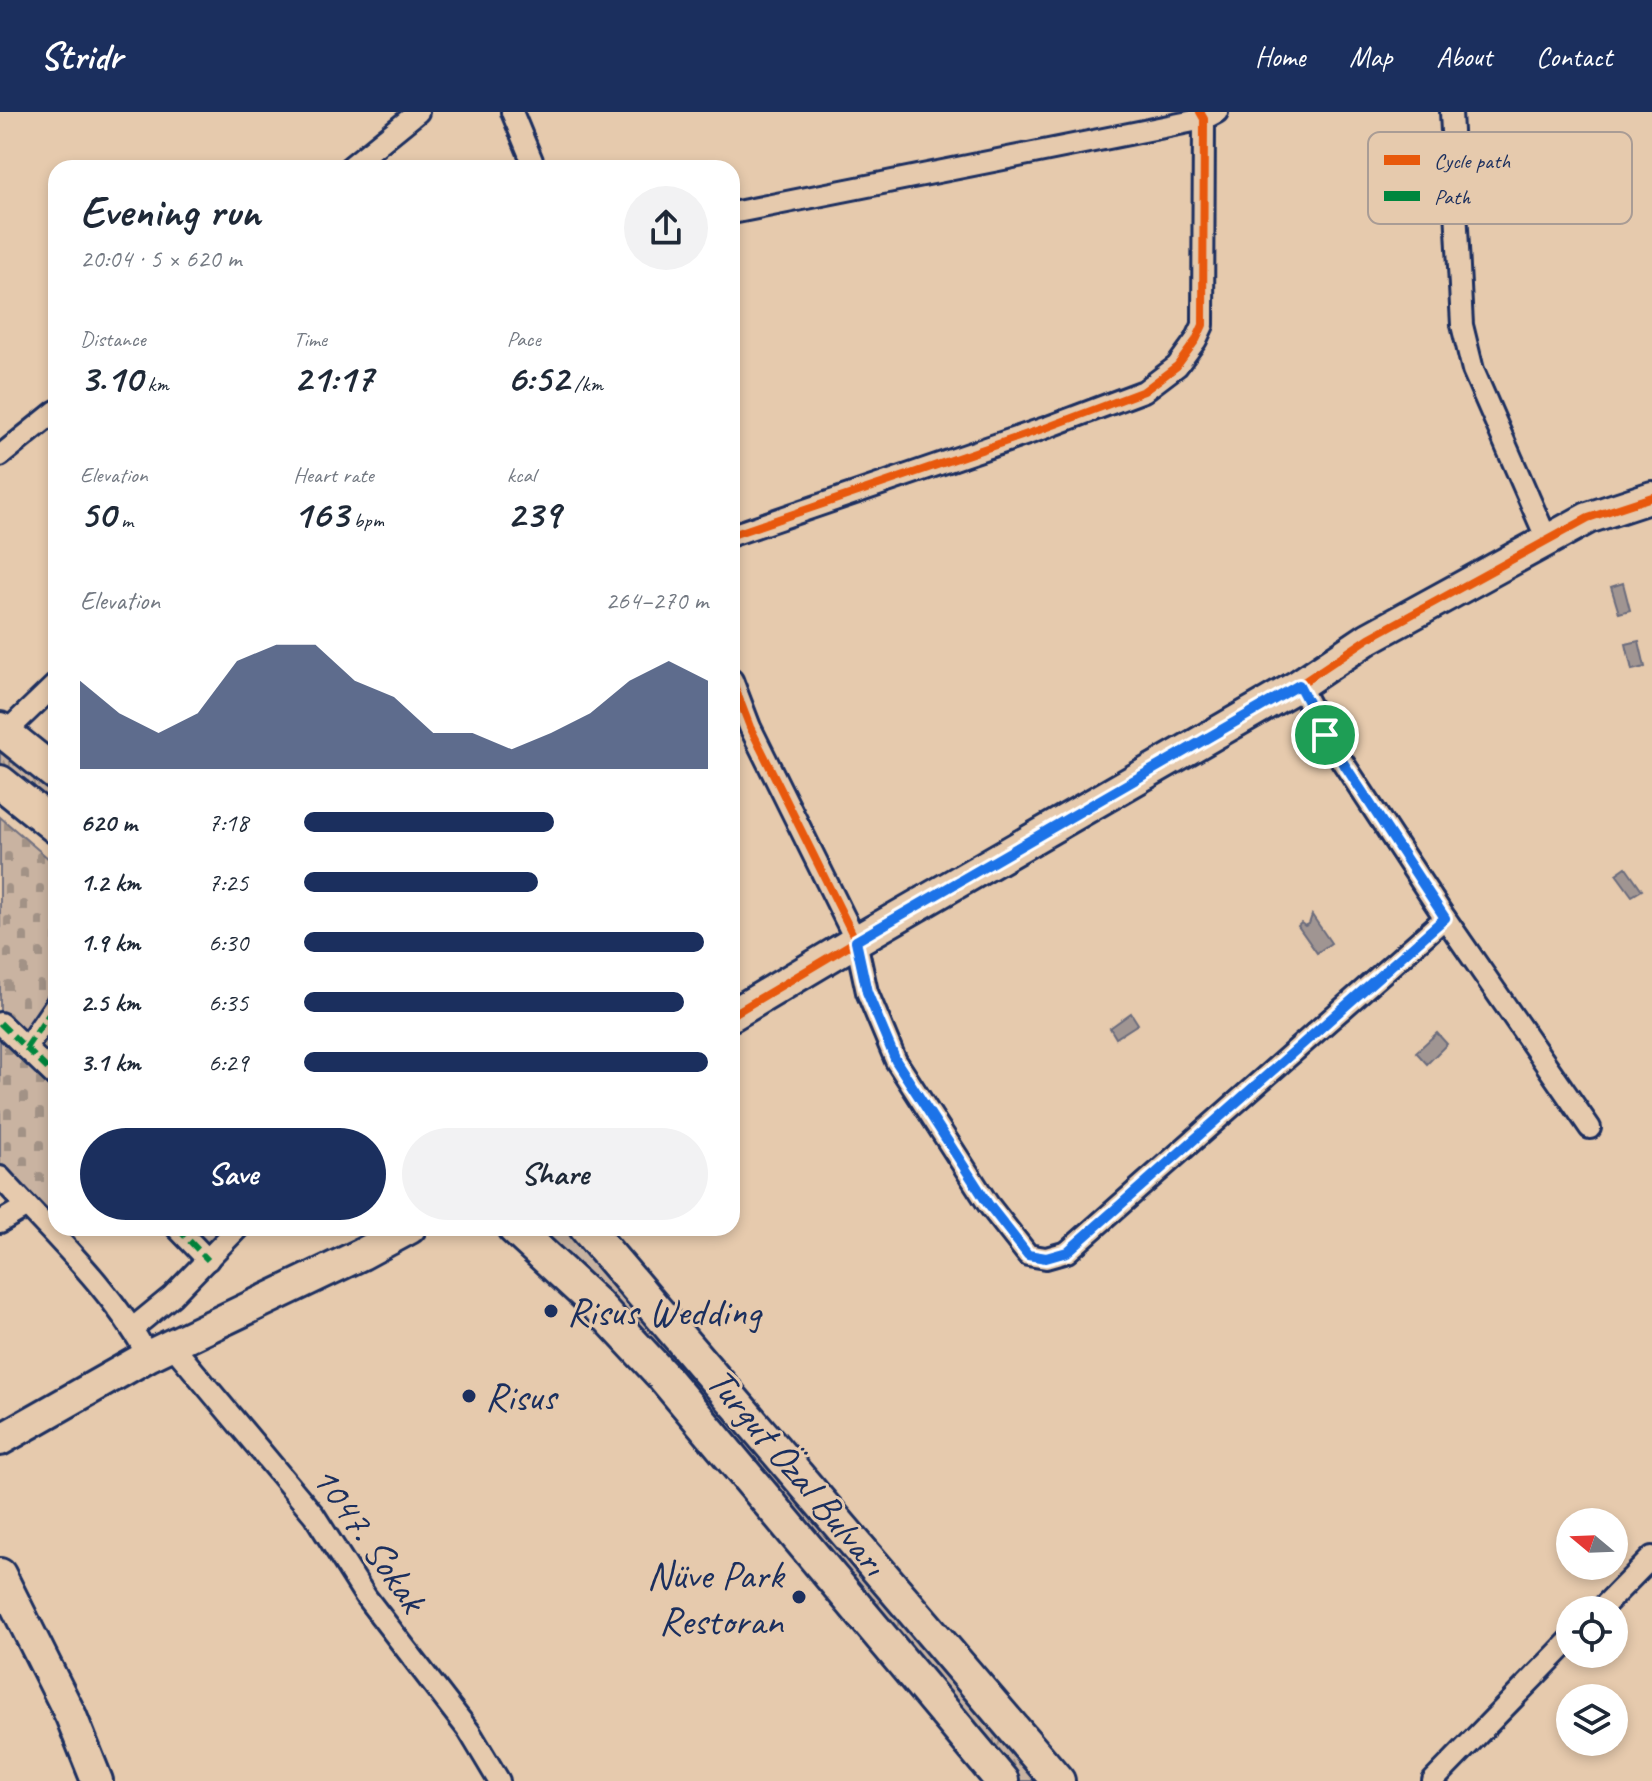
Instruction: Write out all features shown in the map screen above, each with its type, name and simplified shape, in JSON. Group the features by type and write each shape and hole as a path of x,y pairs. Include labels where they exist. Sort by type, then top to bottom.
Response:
{"main road":[{"path":"2,731 48,768"},
{"path":"0,782 48,821"},
{"name":"Turgut Özal Bulvarı","path":"523,1236 596,1304 662,1375 1002,1781"},
{"name":"Turgut Özal Bulvarı","path":"593,1236 1058,1781"}],"street":[{"path":"359,160 418,112"},
{"path":"512,112 532,160"},
{"path":"1451,112 1452,132"},
{"path":"740,211 1207,114 1203,325 1188,354 1156,384 1034,432 740,532"},
{"path":"1457,224 1462,325 1473,370 1548,542"},
{"path":"0,456 48,417"},
{"path":"740,1010 1299,685 1369,638 1588,518 1652,497"},
{"path":"1299,685 1325,735 1445,918 1590,1128"},
{"path":"2,731 48,691"},
{"path":"740,701 856,941 876,1017 908,1082 988,1204 1028,1255 1046,1258 1067,1252 1445,918"},
{"path":"26,1048 48,1014"},
{"path":"0,1023 48,1069"},
{"name":"1047. Sokak","path":"0,1177 48,1229"},
{"path":"0,1222 27,1206"},
{"name":"1047. Sokak","path":"54,1236 112,1299 133,1328 160,1350 314,1515 366,1597 469,1731 499,1781"},
{"path":"185,1236 208,1260"},
{"path":"133,1328 163,1304 230,1236"},
{"path":"0,1440 160,1350 394,1236"},
{"path":"1614,1596 1652,1557"},
{"path":"0,1574 71,1716 97,1781"},
{"path":"1433,1781 1556,1654"}],"green space":[{"path":"0,747 48,786 48,801 0,763"},
{"path":"0,817 48,858 48,1220 0,1167"},
{"path":"199,1236 218,1236 208,1246"},
{"path":"541,1236 570,1236 669,1345 1035,1781 1018,1781 658,1348 579,1265"}],"shaded area":[{"path":"1623,583 1630,610 1619,613 1611,587"},
{"path":"1639,641 1645,667 1632,670 1626,644"},
{"path":"1626,867 1642,890 1632,896 1616,874"},
{"path":"1312,915 1331,943 1317,953 1298,926 1301,923 1305,926 1309,924"},
{"path":"1131,1013 1138,1024 1116,1038 1110,1028"},
{"path":"1437,1033 1447,1044 1427,1064 1416,1052"}],"marked path":[{"path":"26,1048 48,1016"},
{"path":"0,1023 48,1069"},
{"path":"185,1236 208,1260"}],"cycle path":[{"path":"740,532 1144,391 1177,366 1203,325 1204,119 1200,112"},
{"path":"740,1010 1299,685 1369,638 1588,518 1652,497"},
{"path":"740,701 856,941 867,992 896,1061 988,1204 1028,1255 1046,1258 1067,1252 1445,918"}],"place":[{"name":"Risus Wedding","path":"551,1311"},
{"name":"Risus","path":"469,1396"},
{"name":"Nüve Park Restoran","path":"799,1597"}],"route":[{"path":"1299,685 1325,735 1445,918 1067,1252 1046,1258 1028,1255 988,1204 896,1061 867,992 856,941 1299,685"}]}
